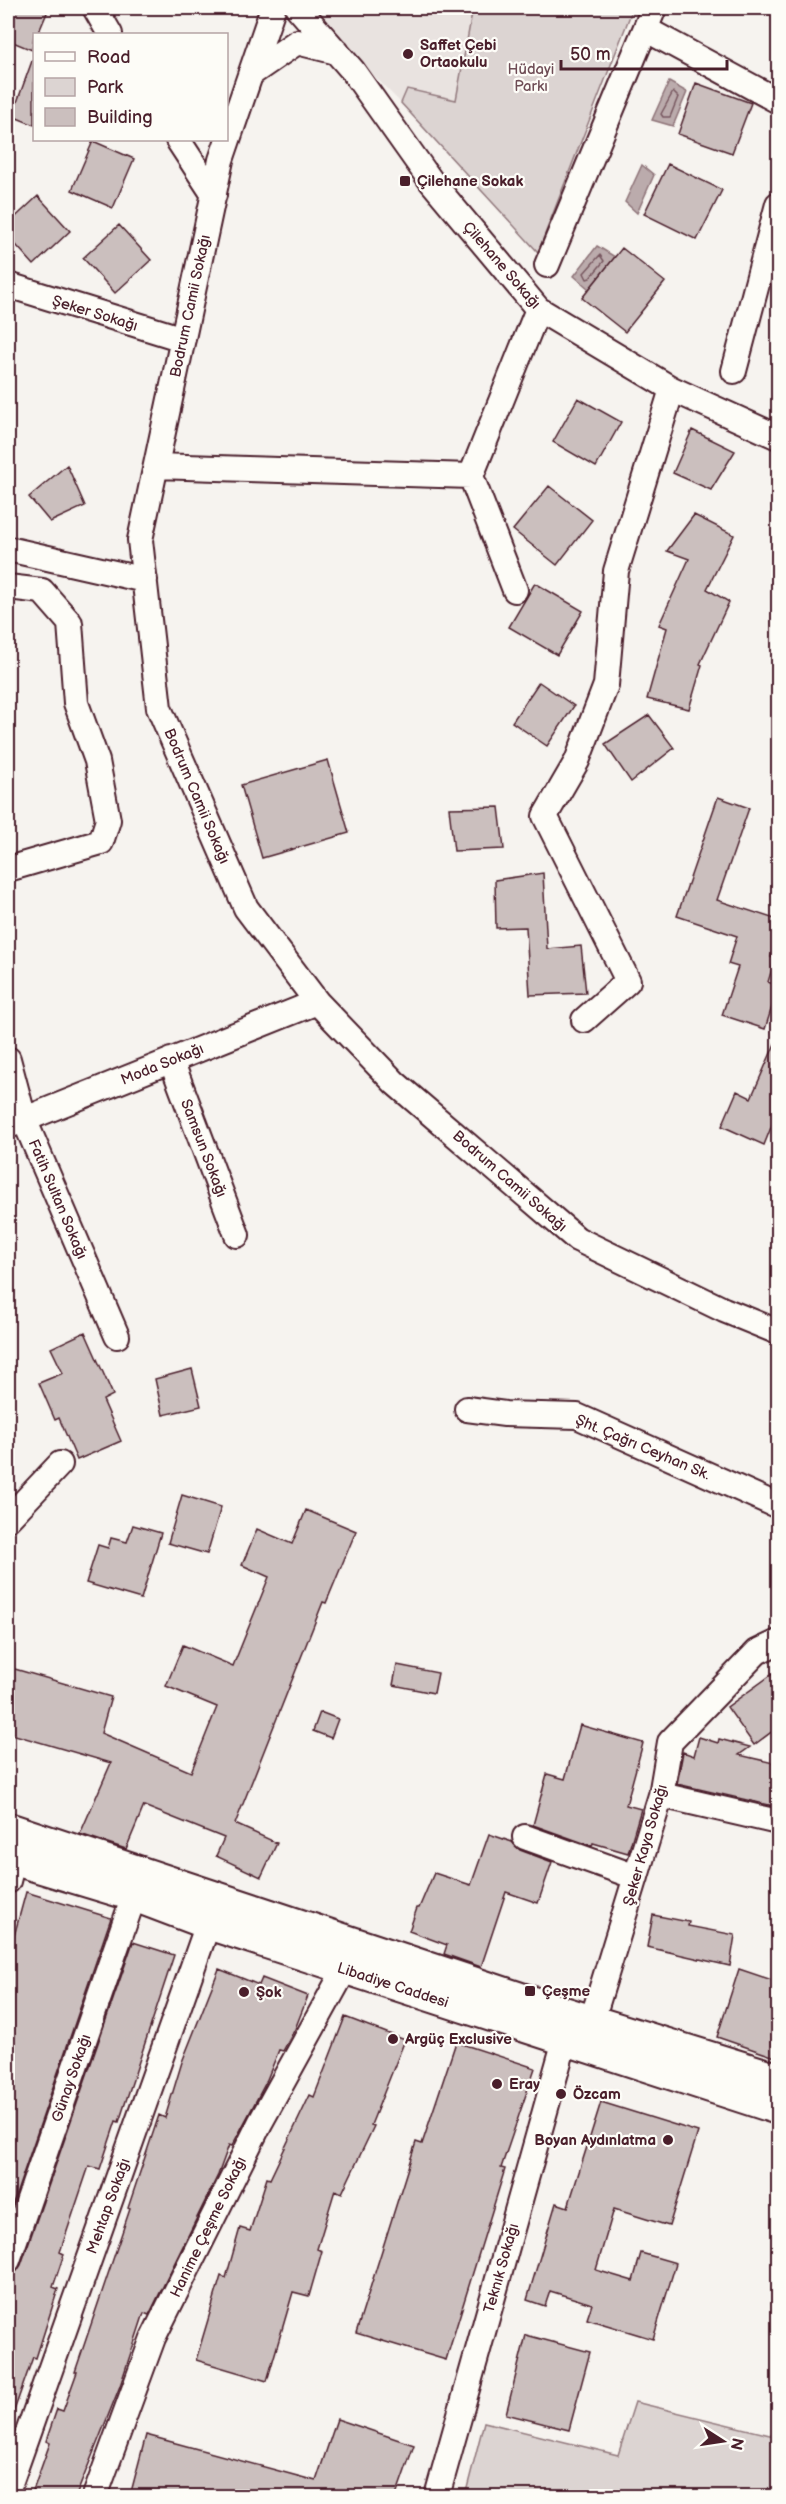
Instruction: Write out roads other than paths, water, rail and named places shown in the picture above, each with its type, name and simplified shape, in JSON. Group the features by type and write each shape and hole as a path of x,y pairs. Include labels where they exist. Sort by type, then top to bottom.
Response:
{"main road":[{"name":"Libadiye Caddesi","path":"8,1828 592,2020 778,2078"},
{"name":"Libadiye Caddesi","path":"9,1867 134,1896 208,1924 345,1970 778,2109"}],"street":[{"path":"94,8 109,33"},
{"name":"Bodrum Camii Sokağı","path":"228,140 273,8"},
{"name":"Çilehane Sokağı","path":"298,8 353,71 431,181 538,309 672,389 778,437"},
{"path":"547,265 650,19 778,101"},
{"path":"252,73 297,42 337,52"},
{"path":"179,141 214,195"},
{"name":"Bodrum Camii Sokağı","path":"228,141 221,160 140,540 159,708 246,908 317,1002 395,1083 578,1239 724,1310 778,1332"},
{"path":"734,372 778,204"},
{"name":"Şeker Sokağı","path":"8,285 183,339"},
{"path":"515,590 471,476 538,309"},
{"path":"584,1020 628,981 544,816 577,761 606,685 615,571 672,389"},
{"path":"156,466 471,476"},
{"path":"8,549 145,580"},
{"path":"8,587 42,591 70,623 76,703 97,761 108,820 101,842 8,869"},
{"name":"Moda Sokağı","path":"16,1123 317,1002"},
{"name":"Fatih Sultan Sokağı","path":"8,1059 16,1123 117,1336"},
{"name":"Samsun Sokağı","path":"171,1060 237,1235"},
{"name":"Şht. Çağrı Ceyhan Sk.","path":"467,1409 505,1414 577,1416 778,1506"},
{"path":"8,1519 60,1464"},
{"name":"Şeker Kaya Sokağı","path":"592,2020 661,1795 670,1742 757,1652 778,1642"},
{"path":"661,1795 778,1822"},
{"path":"525,1837 636,1877"},
{"name":"Günay Sokağı","path":"8,2260 134,1896"},
{"name":"Mehtap Sokağı","path":"8,2489 208,1924"},
{"name":"Hanime Çeşme Sokağı","path":"95,2496 153,2338 260,2123 345,1970"},
{"name":"Teknık Sokağı","path":"437,2496 565,2040"}],"water":[{"path":"669,82 687,92 673,126 652,120"},
{"path":"642,165 654,175 637,213 625,202"},
{"path":"597,246 615,257 589,289 574,276"}],"place":[{"name":"Saffet Çebi Ortaokulu","path":"408,54"},
{"name":"Çilehane Sokak","path":"405,181"},
{"name":"Çeşme","path":"530,1991"},
{"name":"Şok","path":"244,1992"},
{"name":"Argüç Exclusive","path":"393,2039"},
{"name":"Eray","path":"497,2084"},
{"name":"Özcam","path":"561,2094"},
{"name":"Boyan Aydınlatma","path":"668,2140"}],"park label":[{"name":"Hüdayi Parkı","path":"531,78"}]}
